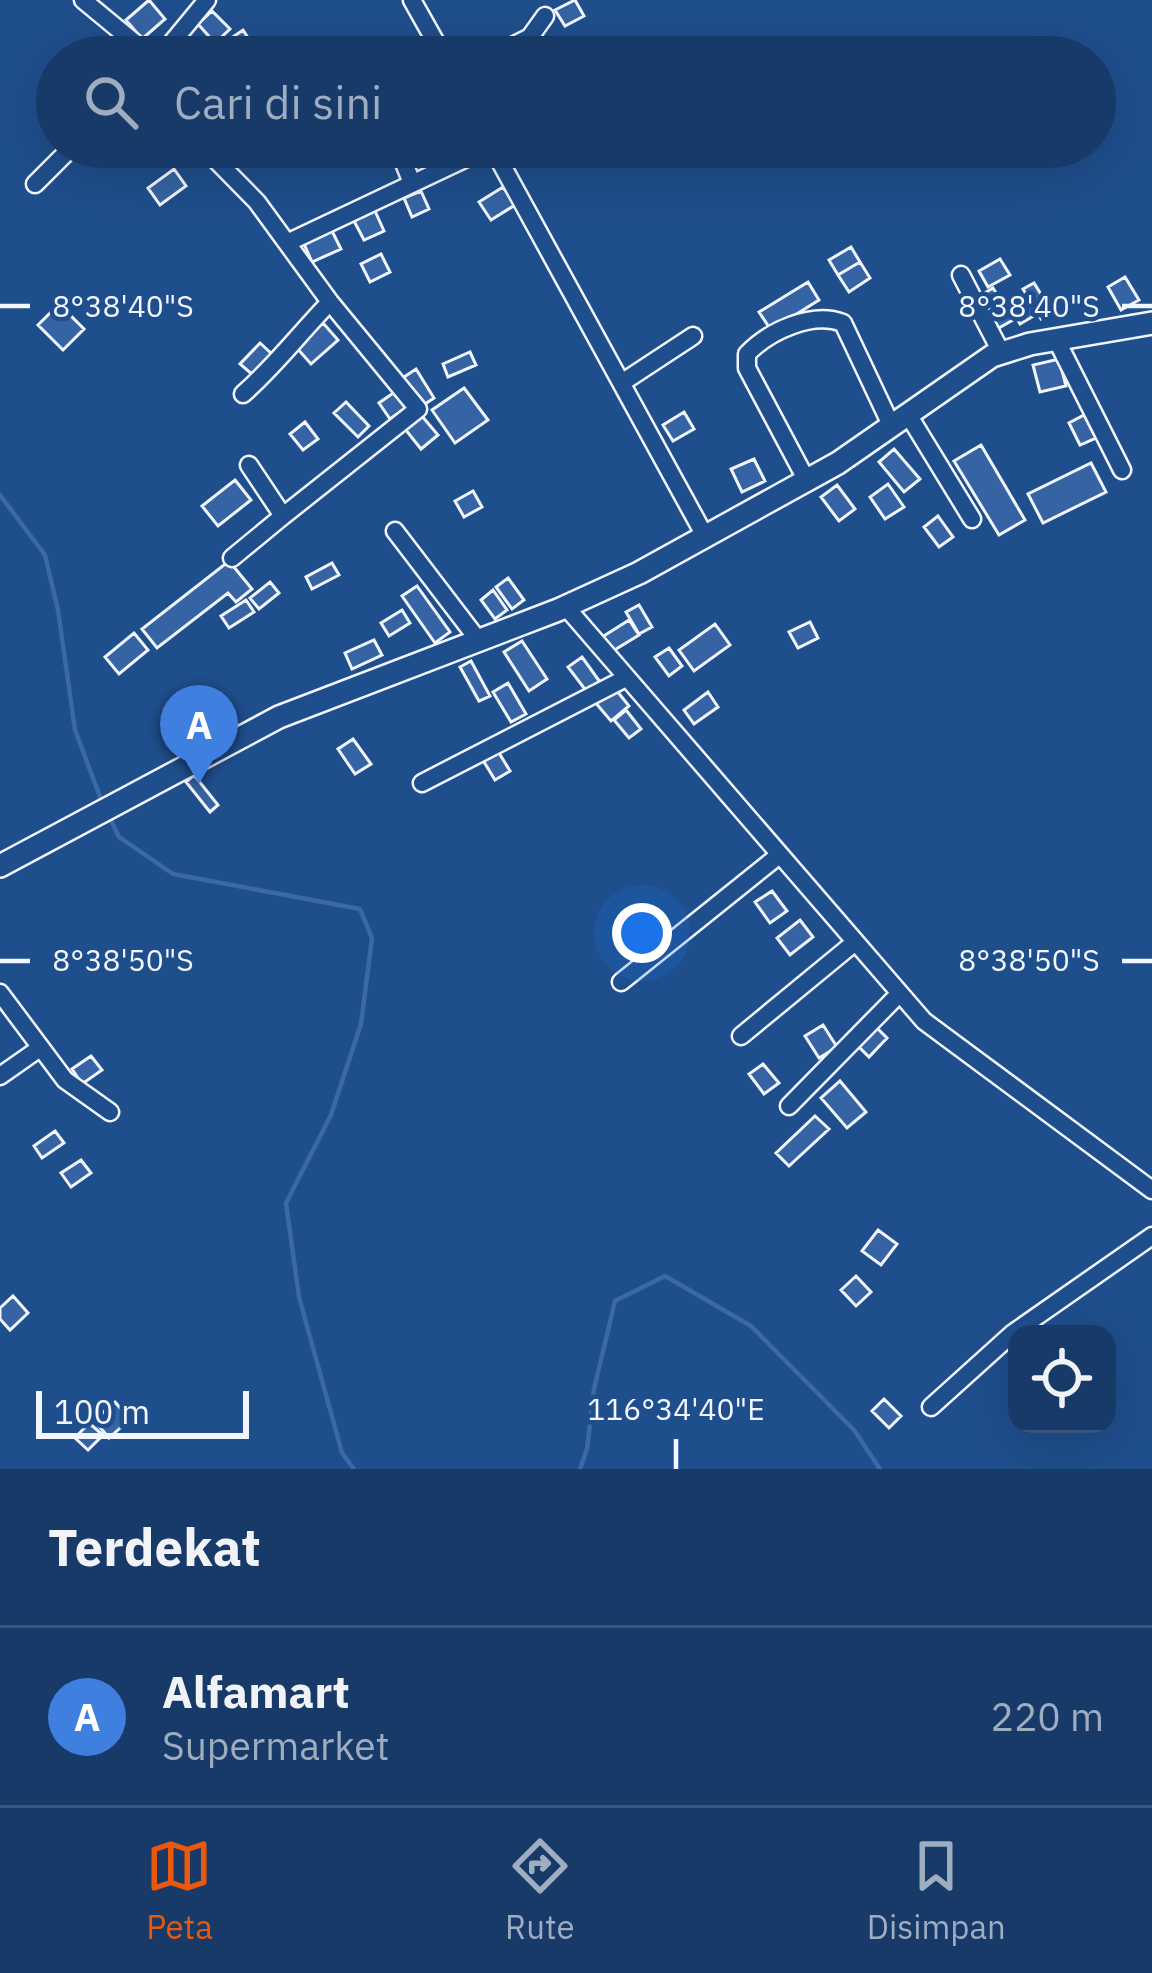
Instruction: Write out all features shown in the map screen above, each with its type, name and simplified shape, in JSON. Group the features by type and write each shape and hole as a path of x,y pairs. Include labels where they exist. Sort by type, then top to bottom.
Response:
{"main road":[{"path":"0,866 279,717 566,607 705,536 807,481 1001,352 1152,323"}],"street":[{"path":"83,0 129,36"},
{"path":"175,36 207,0"},
{"path":"412,0 432,36"},
{"path":"531,36 545,16"},
{"path":"34,184 50,168"},
{"path":"225,168 290,242 330,302 418,410 232,558"},
{"path":"406,168 412,183"},
{"path":"290,242 445,168"},
{"path":"503,168 705,536"},
{"path":"961,275 1001,352"},
{"path":"242,394 274,367 281,352 330,302"},
{"path":"807,481 747,368 747,354 758,343 807,320 826,318 843,323 900,422 972,519"},
{"path":"623,382 693,335"},
{"path":"1057,341 1122,470"},
{"path":"249,465 283,516"},
{"path":"395,531 479,641"},
{"path":"566,607 924,1022 1152,1190"},
{"path":"422,783 626,678"},
{"path":"620,982 778,856"},
{"path":"741,1036 854,943"},
{"path":"0,993 65,1080 110,1112"},
{"path":"789,1106 899,994"},
{"path":"0,1076 40,1048"},
{"path":"931,1407 1013,1333 1152,1236"}],"building":[{"path":"149,0 165,19 145,36 139,36 126,20"},
{"path":"575,0 584,16 565,26 555,10"},
{"path":"212,11 230,29 222,36 209,36 198,24"},
{"path":"174,169 186,186 160,205 148,188"},
{"path":"503,187 515,205 491,220 479,202"},
{"path":"421,191 429,209 412,217 404,198"},
{"path":"375,211 384,231 364,240 354,221"},
{"path":"332,231 341,249 312,262 304,244"},
{"path":"851,247 860,262 838,275 829,260"},
{"path":"381,254 390,272 370,282 361,264"},
{"path":"1000,259 1010,275 988,287 979,271"},
{"path":"860,262 870,278 849,292 838,275"},
{"path":"1125,277 1139,300 1121,310 1108,287"},
{"path":"808,282 819,300 771,330 759,312"},
{"path":"1034,283 1052,312 1041,319 1023,289"},
{"path":"993,288 1013,320 997,329 978,297"},
{"path":"1025,294 1037,314 1020,324 1008,303"},
{"path":"59,304 84,329 63,350 38,325"},
{"path":"323,323 338,340 311,364 295,346"},
{"path":"260,343 273,355 254,376 240,364"},
{"path":"470,352 476,365 448,377 443,364"},
{"path":"1059,359 1066,386 1040,392 1033,365"},
{"path":"416,369 434,398 419,408 401,379"},
{"path":"464,388 488,420 455,443 432,410"},
{"path":"399,389 410,405 390,419 379,403"},
{"path":"346,402 369,426 358,437 334,413"},
{"path":"684,412 694,429 673,441 663,425"},
{"path":"421,415 438,435 421,449 405,429"},
{"path":"1084,415 1096,438 1080,445 1069,423"},
{"path":"305,422 318,439 303,450 290,434"},
{"path":"981,445 1025,520 999,535 954,461"},
{"path":"894,449 920,479 904,492 879,462"},
{"path":"754,459 765,481 742,492 731,469"},
{"path":"1091,463 1106,492 1043,523 1028,494"},
{"path":"235,480 251,500 218,526 202,506"},
{"path":"888,484 904,507 885,519 870,497"},
{"path":"837,485 855,509 839,521 821,497"},
{"path":"473,491 482,507 464,517 455,501"},
{"path":"938,516 953,537 939,547 924,527"},
{"path":"229,561 252,589 236,602 228,593 157,648 142,629"},
{"path":"332,563 339,575 312,589 306,577"},
{"path":"508,578 524,600 512,609 496,587"},
{"path":"270,582 279,593 259,609 250,598"},
{"path":"417,586 450,632 435,643 402,596"},
{"path":"493,590 507,610 495,619 481,600"},
{"path":"246,600 254,612 229,628 221,616"},
{"path":"639,605 652,627 639,634 626,612"},
{"path":"402,610 410,623 389,636 381,623"},
{"path":"629,620 639,635 608,654 599,639"},
{"path":"810,622 818,638 798,648 789,632"},
{"path":"715,624 730,645 694,671 679,650"},
{"path":"134,633 148,650 119,674 105,657"},
{"path":"374,640 382,655 352,669 345,653"},
{"path":"522,641 547,679 529,691 504,652"},
{"path":"669,648 682,666 669,676 655,657"},
{"path":"582,657 600,682 587,692 568,667"},
{"path":"471,661 490,696 479,701 460,667"},
{"path":"508,683 526,714 511,722 493,692"},
{"path":"613,686 629,706 611,721 594,701"},
{"path":"708,692 718,707 694,724 684,710"},
{"path":"626,710 641,729 629,738 614,720"},
{"path":"353,739 371,764 355,774 338,749"},
{"path":"496,748 510,771 495,780 481,757"},
{"path":"194,775 218,805 210,812 186,782"},
{"path":"772,891 787,911 770,923 755,902"},
{"path":"800,920 813,937 790,955 777,938"},
{"path":"823,1025 837,1047 819,1058 805,1036"},
{"path":"875,1026 887,1038 869,1057 857,1045"},
{"path":"91,1056 102,1070 82,1084 72,1069"},
{"path":"763,1064 779,1083 764,1094 749,1074"},
{"path":"840,1081 866,1112 847,1128 821,1098"},
{"path":"815,1116 829,1129 789,1166 776,1153"},
{"path":"55,1131 64,1143 42,1158 34,1146"},
{"path":"81,1160 91,1173 71,1187 61,1173"},
{"path":"878,1230 897,1244 881,1265 862,1251"},
{"path":"856,1276 871,1292 856,1306 841,1290"},
{"path":"13,1296 28,1313 10,1330 0,1319 0,1308"},
{"path":"884,1399 901,1416 889,1428 872,1411"},
{"path":"115,1402 130,1419 109,1438 94,1420"},
{"path":"89,1423 103,1435 88,1450 75,1438"}],"waterway":[{"path":"0,495 45,555 75,730 102,802"},
{"path":"110,818 119,837 173,874 360,909 372,938 361,1024 331,1115 286,1203 299,1297 342,1453 354,1469"},
{"path":"580,1469 615,1301 665,1276 751,1326 854,1430 880,1469"}],"place":[{"name":"Alfamart","path":"199,784"}]}
